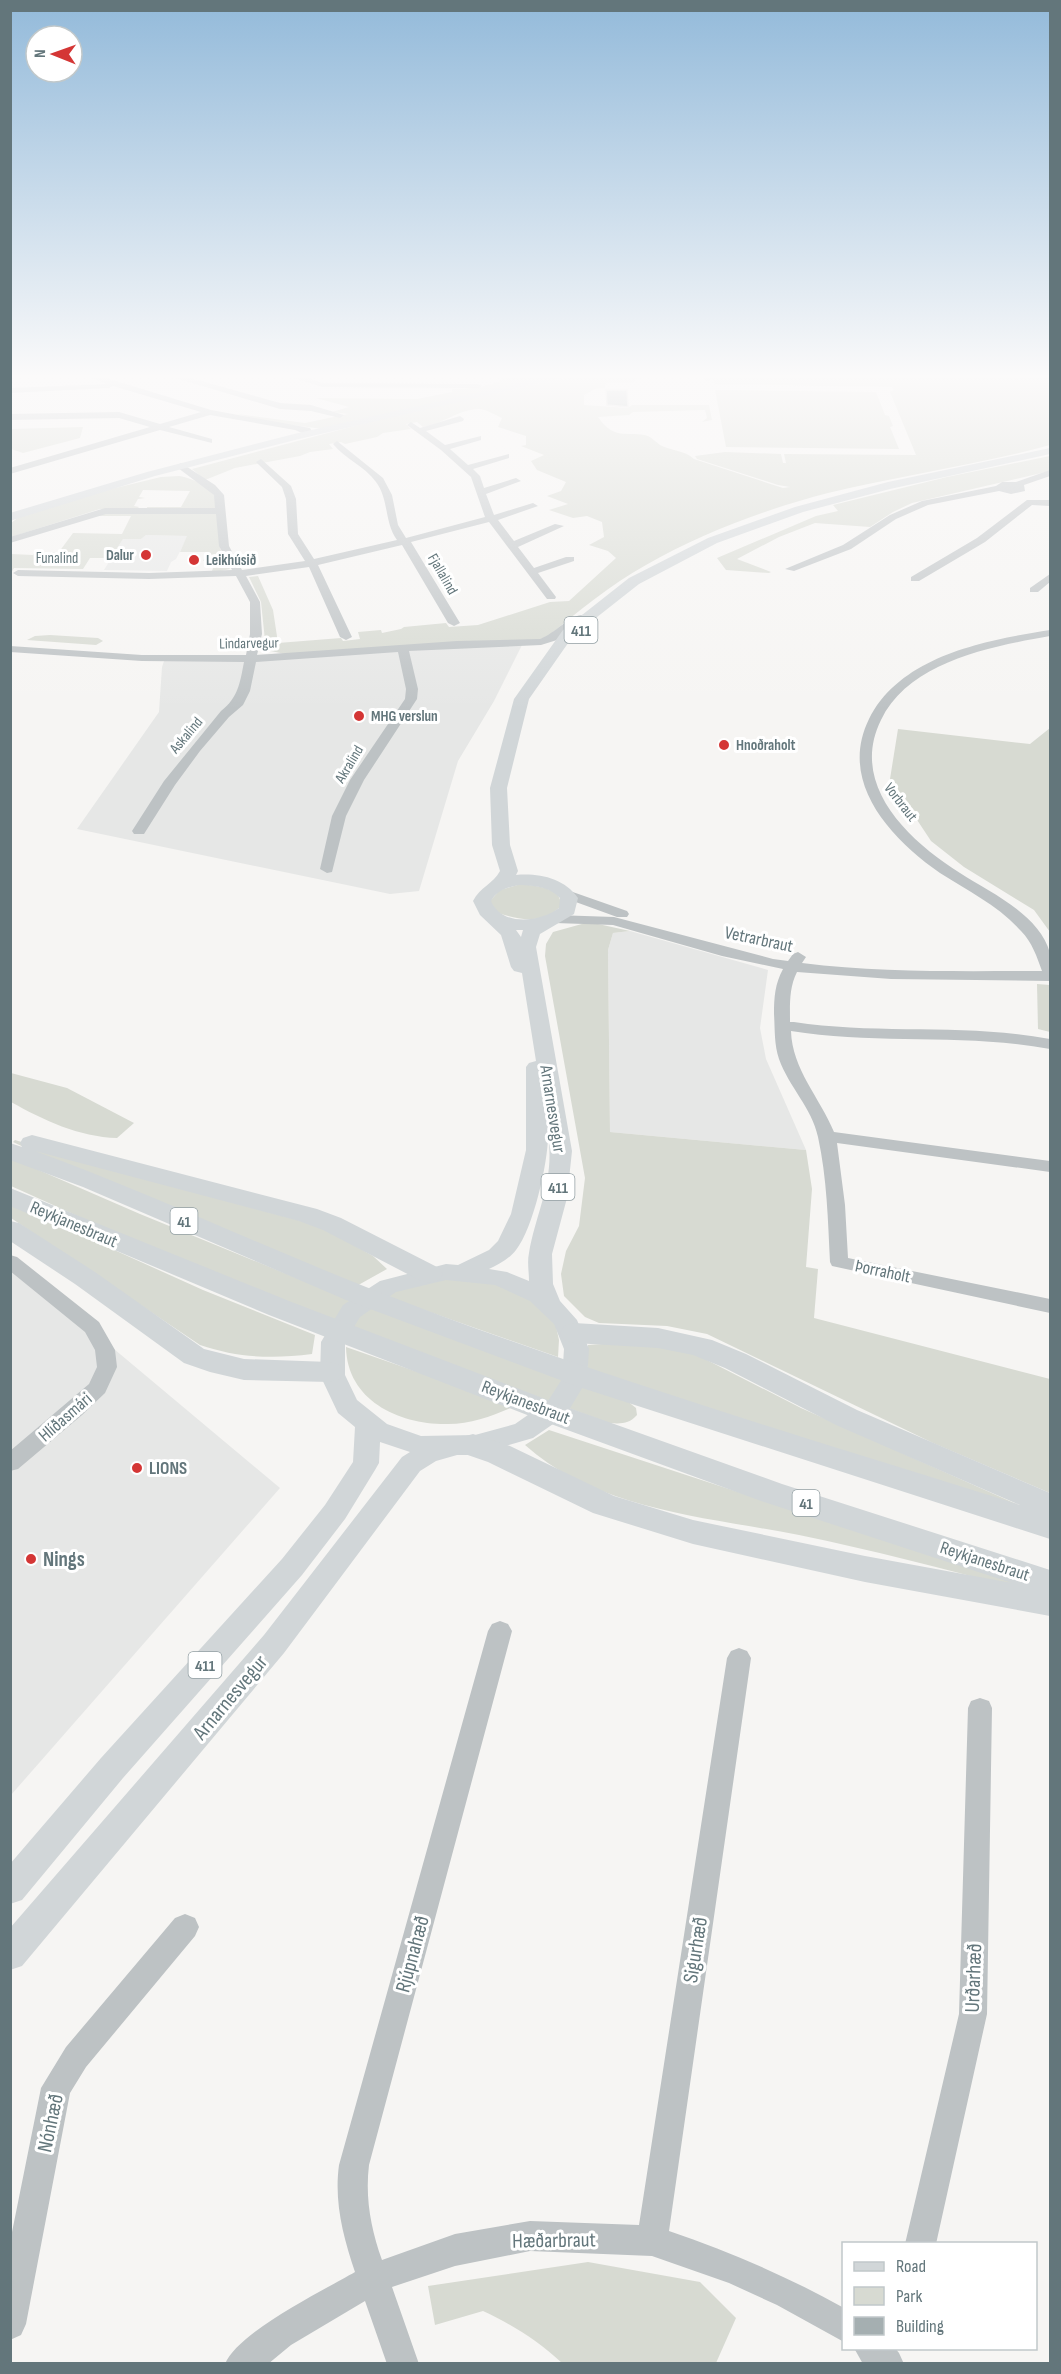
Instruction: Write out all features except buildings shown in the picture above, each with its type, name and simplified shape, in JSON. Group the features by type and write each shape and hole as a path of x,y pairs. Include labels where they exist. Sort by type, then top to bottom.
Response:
{"highway":[{"path":"10,1137 308,1215 332,1224 418,1277"},
{"name":"41","path":"10,1151 92,1181 356,1293 589,1380 1050,1527"},
{"name":"Reykjanesbraut","path":"10,1196 147,1255 326,1327 563,1416 735,1480 1050,1583"},
{"path":"10,1229 85,1278 194,1356 214,1365 238,1370 330,1364"},
{"path":"574,1333 615,1337 641,1335 689,1343 714,1352 819,1405 1050,1506"},
{"path":"472,1445 508,1458 604,1505 693,1532 865,1569 1050,1603"}],"main road":[{"path":"10,517 108,488"},
{"name":"411","path":"502,884 509,871 501,842 499,783 509,732 526,687 544,662 573,630 624,587 724,535 802,507 874,488"},
{"name":"411","path":"518,710 550,665 580,630 603,609 661,566"},
{"name":"411","path":"502,833 521,864 567,894 570,906 564,913 550,921"},
{"name":"411","path":"497,919 487,912 482,901 490,890 502,884 527,880 552,884"},
{"path":"497,919 520,924 550,921"},
{"name":"Arnarnesvegur","path":"464,1272 497,1255 508,1245 528,1194 537,1150 536,1050 532,1024 515,942 497,919"},
{"name":"Arnarnesvegur","path":"548,1300 541,1284 540,1254 556,1198 561,1151 527,947 528,937 532,931 550,921"},
{"name":"Arnarnesvegur","path":"10,1954 274,1644 411,1464 427,1454 472,1445 527,1429 554,1409 564,1397 576,1372 577,1346 574,1333 564,1316 548,1300 531,1289 510,1280 464,1272 418,1277 369,1297 354,1309 338,1331 330,1364 336,1392 342,1401 368,1425 395,1438 428,1446 472,1445"},
{"name":"Arnarnesvegur","path":"10,1889 112,1768 292,1567 335,1512 366,1463 368,1425"}],"street":[{"path":"10,540 105,511 222,512 219,495 211,488"},
{"path":"287,488 291,499 293,534 311,562 346,637"},
{"name":"Fjallalind","path":"383,488 394,531 408,545 454,623"},
{"path":"480,488 487,510 551,597"},
{"path":"482,492 495,488"},
{"path":"790,569 847,547 892,517 925,503 999,488"},
{"path":"1018,488 1033,502"},
{"path":"915,579 981,540 1033,502 1050,503"},
{"name":"Fjallalind","path":"240,573 311,562 403,541 493,519 533,506"},
{"name":"Askalind","path":"139,831 169,784 196,748 225,714 237,705 244,691 252,659 257,612 251,592 224,546 222,512"},
{"path":"512,546 559,526"},
{"path":"532,572 570,559"},
{"name":"Funalind","path":"18,573 240,573"},
{"path":"1034,590 1050,577"},
{"name":"Lindarvegur","path":"10,649 133,657 252,659 488,643 524,644 548,640 596,609"},
{"name":"Vorbraut","path":"1050,633 997,644 965,654 929,667 907,681 887,700 868,729 864,764 871,791 897,826 932,860 1026,927 1039,944 1050,975"},
{"name":"Lindarvegur","path":"488,643 525,649 541,656 544,662"},
{"name":"Akralind","path":"327,869 339,816 357,780 411,699 412,689 403,649"},
{"name":"Vetrarbraut","path":"567,894 651,923 795,962"},
{"name":"Vetrarbraut","path":"550,921 597,919 614,921 722,951 872,975 1050,975"},
{"name":"Þorraholt","path":"795,962 784,982 783,1046 788,1062 817,1111 827,1136 836,1205 839,1262 1050,1306"},
{"path":"782,1025 832,1032 1018,1037 1050,1044"},
{"path":"827,1136 1050,1166"},
{"name":"Hlíðasmári","path":"10,1261 92,1327 105,1350 107,1367 98,1388 75,1410 10,1463"},
{"name":"Rjúpnahæð","path":"403,2364 374,2277 358,2238 351,2189 354,2165 500,1631"},
{"name":"Sigurhæð","path":"652,2241 739,1658"},
{"name":"Urðarhæð","path":"920,2242 973,2014 980,1707"},
{"name":"Nónhæð","path":"10,2324 56,2088 76,2057 184,1927"},
{"name":"Hæðarbraut","path":"241,2364 280,2334 374,2277 455,2250 530,2236 652,2241 715,2261 788,2294 842,2325"},
{"path":"871,2350 888,2364"}],"shaded area":[{"name":"Dalur","path":"146,535 188,536 167,571 104,570 123,539 141,539"},
{"path":"524,641 494,701 458,761 419,891 390,894 77,829 159,712 162,667 166,655 231,656"},
{"path":"630,931 768,970 760,1028 766,1059 806,1150 610,1132 608,950 613,933"},
{"path":"11,1270 114,1349 280,1488 11,1795"}],"green space":[{"path":"116,488 208,488 219,504 214,509 147,509 147,507 181,507 190,491 143,490 139,497 145,498 138,499 134,506 139,507 137,509 100,509 11,537 11,523 19,517"},
{"path":"563,488 852,488 781,506 689,542 620,581 547,637 537,640 285,654 266,650 261,602 249,577 258,576 273,610 278,643 341,638 343,641 360,639 358,632 381,630 382,633 404,627 446,623 449,627 478,625 550,602 569,601 616,558 608,551 589,545 604,537 602,522 587,516 573,518 549,510 568,504 547,496 561,491"},
{"path":"903,488 978,488 912,503 870,527 815,523 779,537 737,559 771,572 769,573 726,570 717,558 816,516 838,511 833,505"},
{"path":"208,513 218,514 220,548 230,569 212,571 215,562 203,561 207,552 180,552 187,536 146,535 141,539 123,539 111,558 90,558 83,569 14,568 11,573 11,554 33,555 35,552 59,552 73,533 122,534 131,516 97,516 100,514"},
{"path":"35,636 98,638 103,641 96,645 27,640"},
{"path":"1050,728 1050,932 1034,910 964,867 931,841 890,779 898,729 1030,744"},
{"path":"521,884 553,891 558,895 560,907 553,913 537,919 521,919 496,912 490,901 500,890"},
{"path":"589,922 630,931 613,933 608,950 610,1132 806,1150 812,1189 806,1267 818,1269 814,1318 1050,1379 1050,1493 933,1443 707,1334 667,1326 599,1323 585,1317 564,1296 561,1274 566,1251 579,1226 585,1178 545,956 546,944 553,932"},
{"path":"1037,984 1050,985 1050,1032 1038,1029"},
{"path":"11,1073 67,1088 134,1123 117,1138 75,1131 49,1121 11,1102"},
{"path":"15,1140 127,1174 320,1226 373,1256 387,1269 353,1288 90,1178 13,1142"},
{"path":"11,1158 140,1214 343,1297 626,1400 636,1408 637,1415 624,1423 609,1423 359,1331 142,1245 11,1186"},
{"path":"10,1203 203,1290 315,1335 312,1354 283,1357 242,1355 200,1345 11,1218"},
{"path":"475,1277 525,1291 555,1322 559,1340 558,1357 384,1296 422,1279"},
{"path":"631,1342 665,1345 699,1356 801,1408 1032,1511 587,1376 588,1345"},
{"path":"346,1347 515,1406 483,1418 457,1424 412,1420 379,1406 366,1395 356,1382 349,1366"},
{"path":"549,1430 1016,1583 1016,1588 854,1547 691,1516 619,1497 585,1484 554,1467 525,1445"},
{"path":"588,2262 700,2282 736,2318 716,2363 562,2363 525,2334 483,2311 435,2325 428,2286"}],"place":[{"name":"Dalur","path":"146,555"},
{"name":"Leikhúsið","path":"194,560"},
{"name":"MHG verslun","path":"359,716"},
{"name":"Hnoðraholt","path":"724,745"},
{"name":"LIONS","path":"137,1468"},
{"name":"Nings","path":"31,1559"}]}
